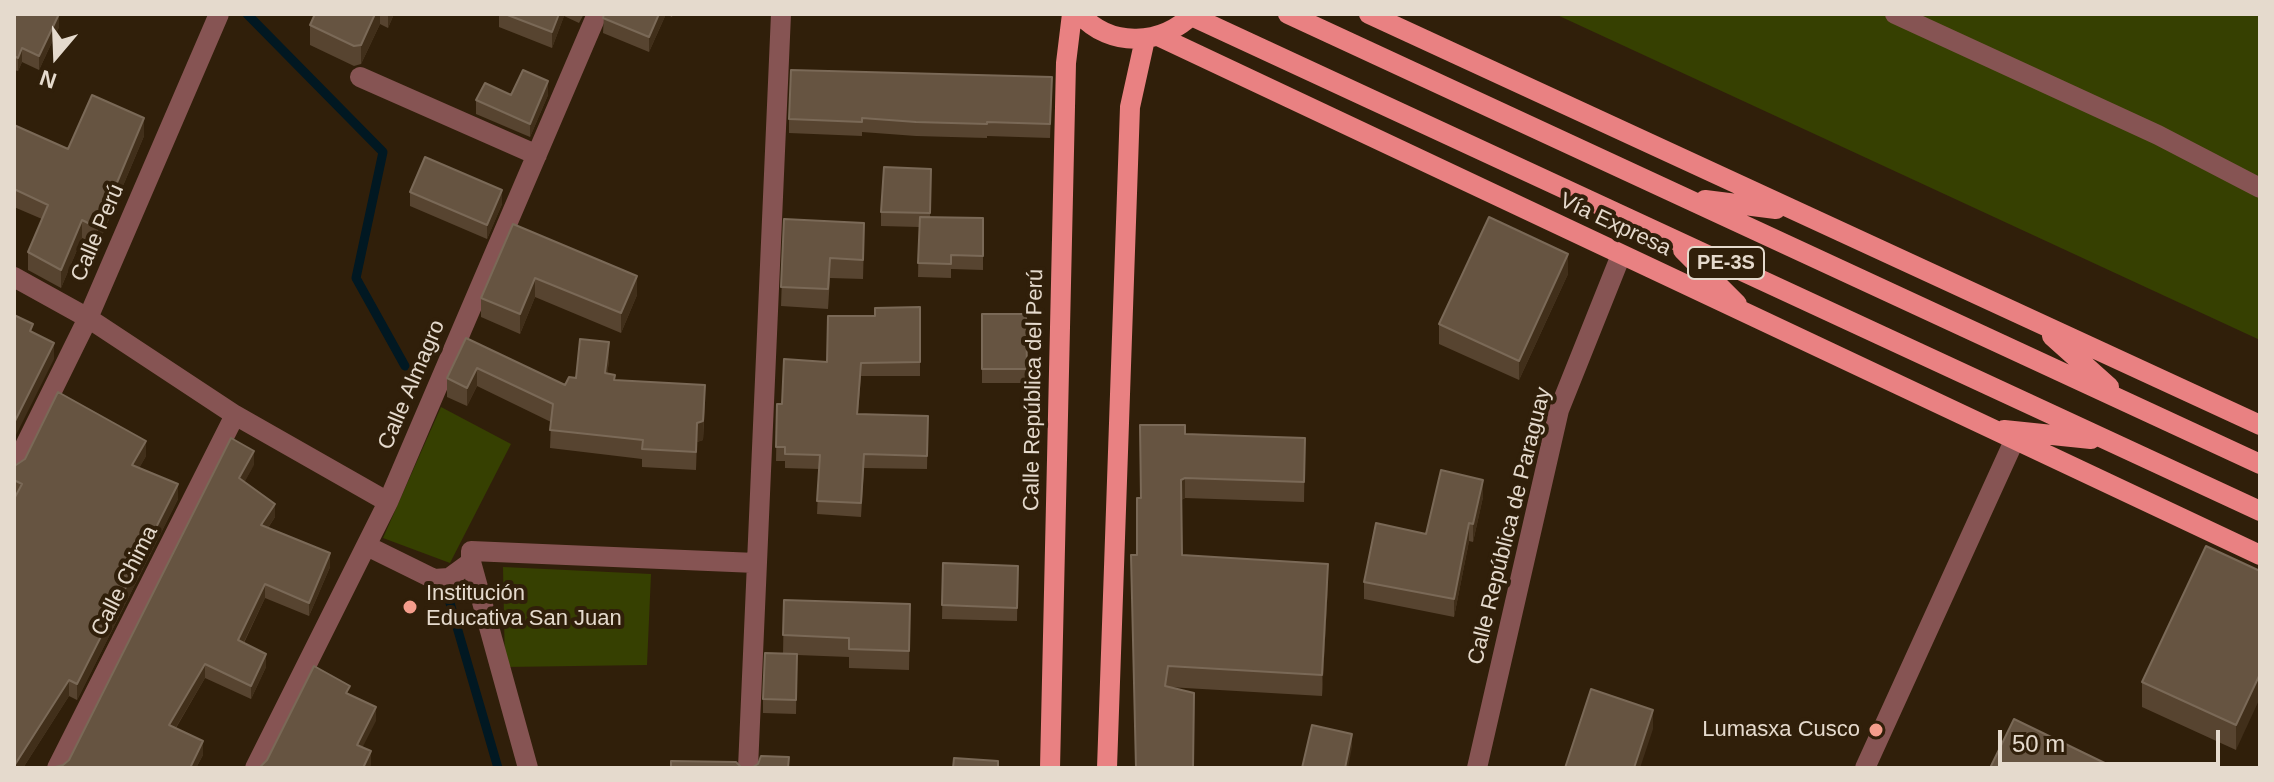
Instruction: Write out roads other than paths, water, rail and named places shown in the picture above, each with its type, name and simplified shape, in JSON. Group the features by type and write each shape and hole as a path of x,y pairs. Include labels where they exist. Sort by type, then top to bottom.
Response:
{"main road":[{"name":"Calle República del Perú","path":"1050,768 1066,63 1072,14"},
{"name":"Vía Expresa","path":"1080,14 1104,32 1124,39 1151,38 2260,555"},
{"name":"PE-3S","path":"1288,14 2260,464"},
{"path":"1369,14 2260,425"},
{"name":"Vía Expresa","path":"1191,15 2260,511"},
{"path":"1107,768 1130,107 1151,38 1176,28 1191,15"},
{"path":"1686,198 1796,211"},
{"path":"1672,238 1746,313"},
{"path":"2036,322 2127,403"},
{"path":"1988,429 2108,440"}],"street":[{"name":"Calle Almagro","path":"255,768 388,502 597,14"},
{"path":"748,768 781,14"},
{"path":"1895,14 2158,135 2260,188"},
{"name":"Calle Perú","path":"14,468 88,318 218,15"},
{"path":"360,77 537,155"},
{"name":"Calle República de Paraguay","path":"1477,768 1559,410 1621,255"},
{"path":"14,277 88,318 235,415 388,502"},
{"name":"Calle Chima","path":"57,768 235,415"},
{"path":"1865,768 2014,441"},
{"path":"367,546 442,579 471,562"},
{"path":"528,768 471,562 471,551 756,563"}],"waterway":[{"path":"247,14 383,152 356,278 405,366"},
{"path":"443,579 498,768"}],"place":[{"name":"Institución Educativa San Juan","path":"410,607"},
{"name":"Lumasxa Cusco","path":"1876,730"}]}
